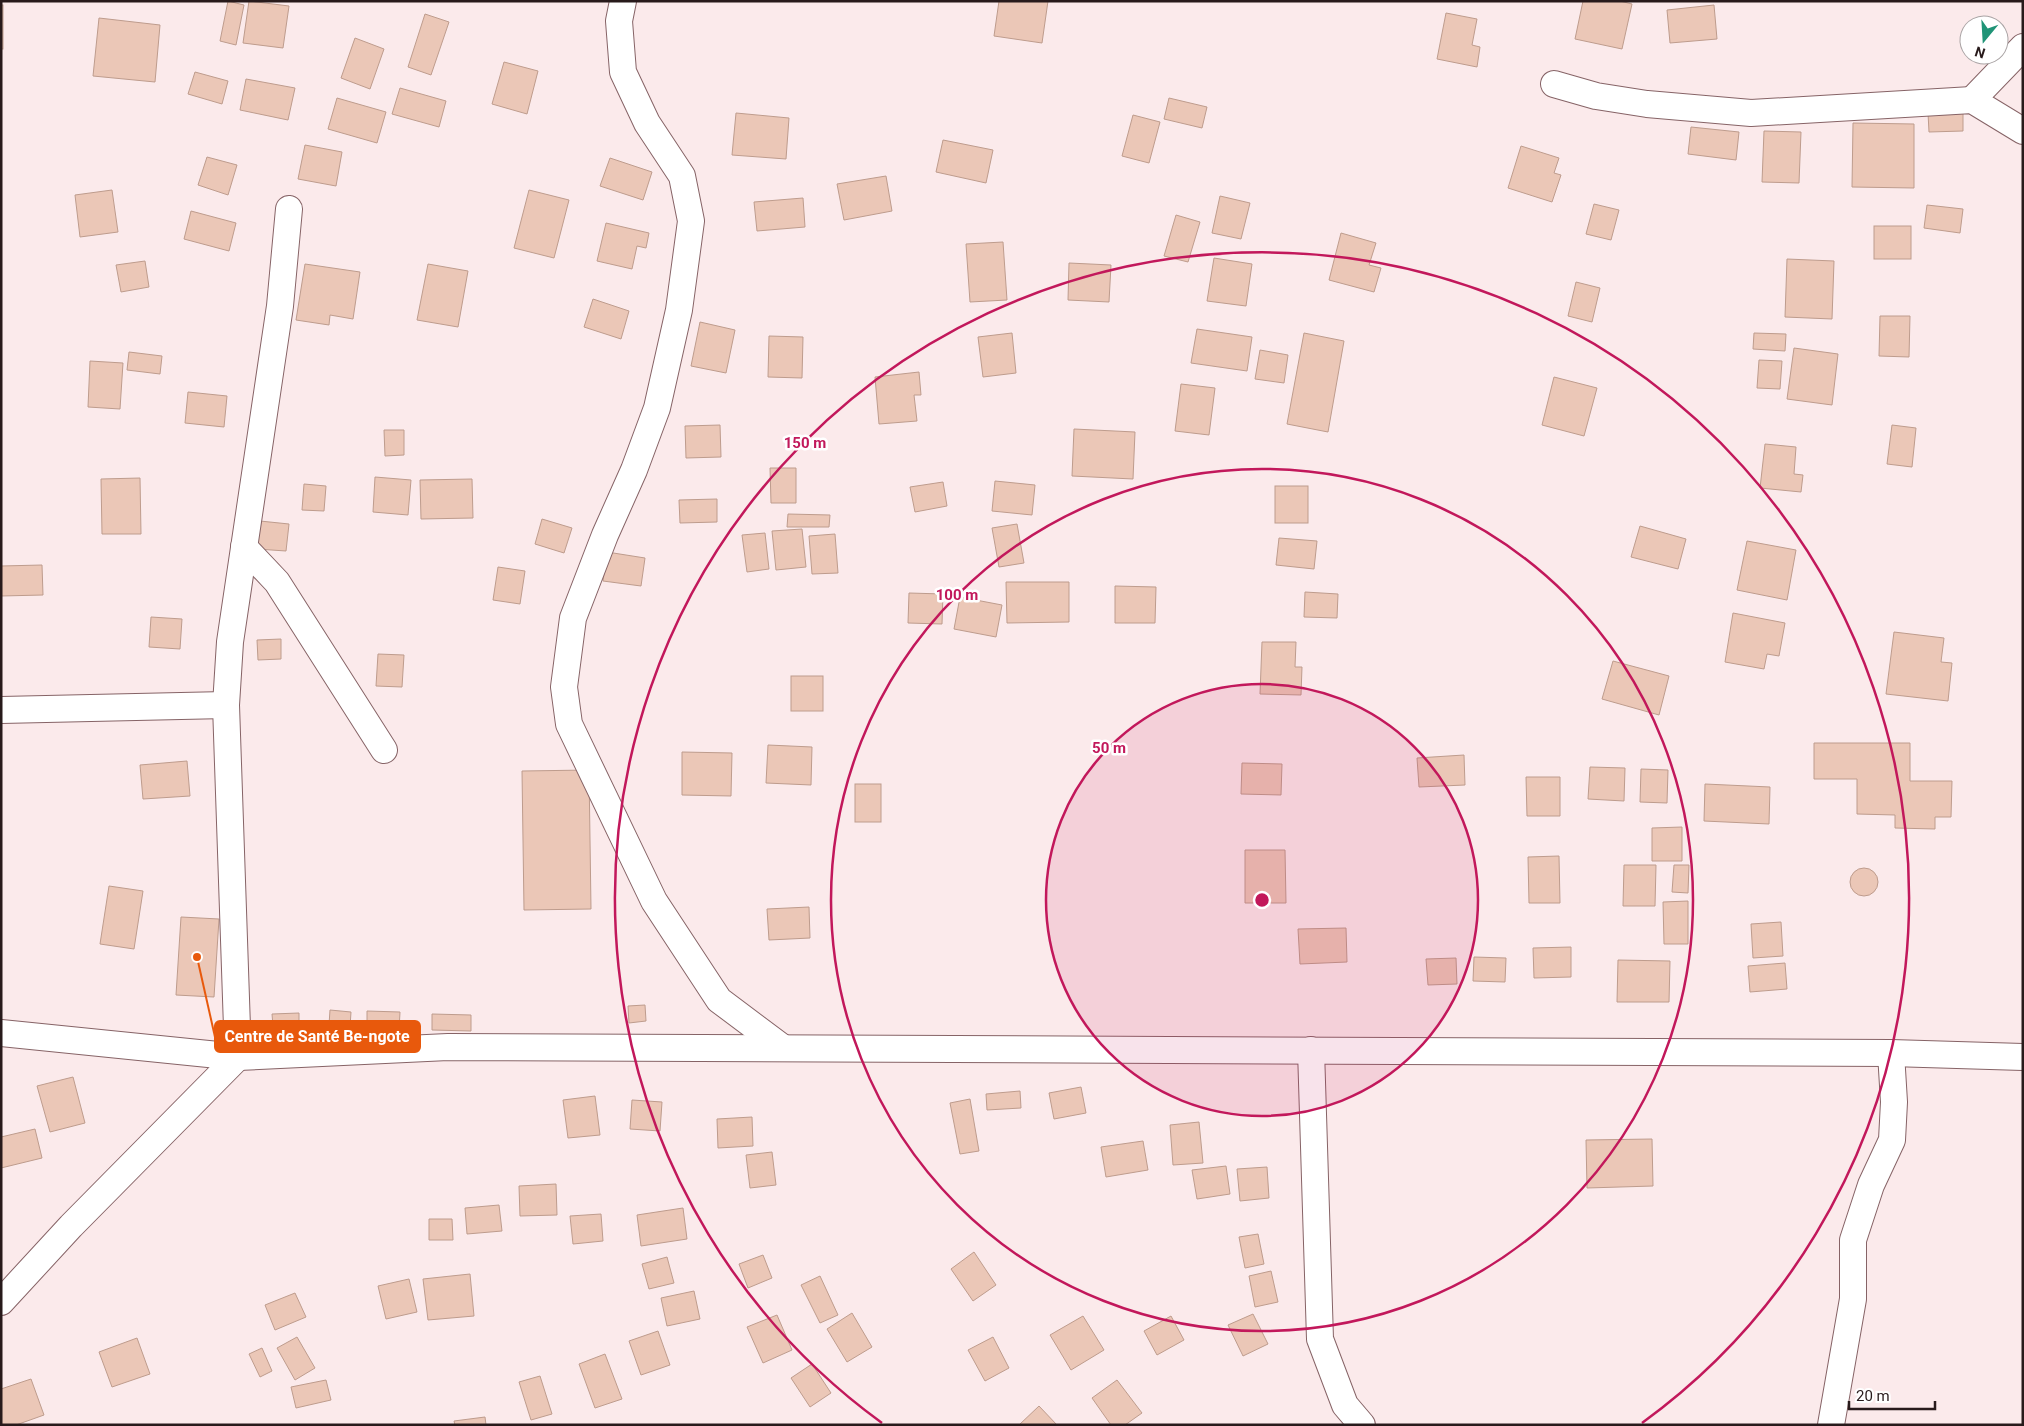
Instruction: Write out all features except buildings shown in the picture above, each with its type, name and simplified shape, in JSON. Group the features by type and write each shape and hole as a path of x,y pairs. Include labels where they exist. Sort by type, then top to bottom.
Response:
{"street":[{"path":"623,1 618,21 623,72 647,124 682,176 691,221 679,310 657,408 634,470 604,535 573,618 564,687 569,724 654,900 719,1000 783,1048"},
{"path":"1972,100 2023,47"},
{"path":"1554,84 1596,96 1646,104 1751,113 1972,100 2023,131"},
{"path":"1,1302 70,1226 238,1057 226,705 230,642 280,306 289,209"},
{"path":"244,547 277,582 384,750"},
{"path":"1,710 226,705"},
{"path":"1,1033 238,1057 448,1047 1891,1053 2023,1057"},
{"path":"1311,1050 1320,1339 1345,1405 1362,1425"},
{"path":"1831,1425 1853,1299 1853,1240 1871,1185 1892,1140 1894,1102 1891,1053"}],"place":[{"name":"Centre de Santé Be-ngote","path":"197,957"}]}
